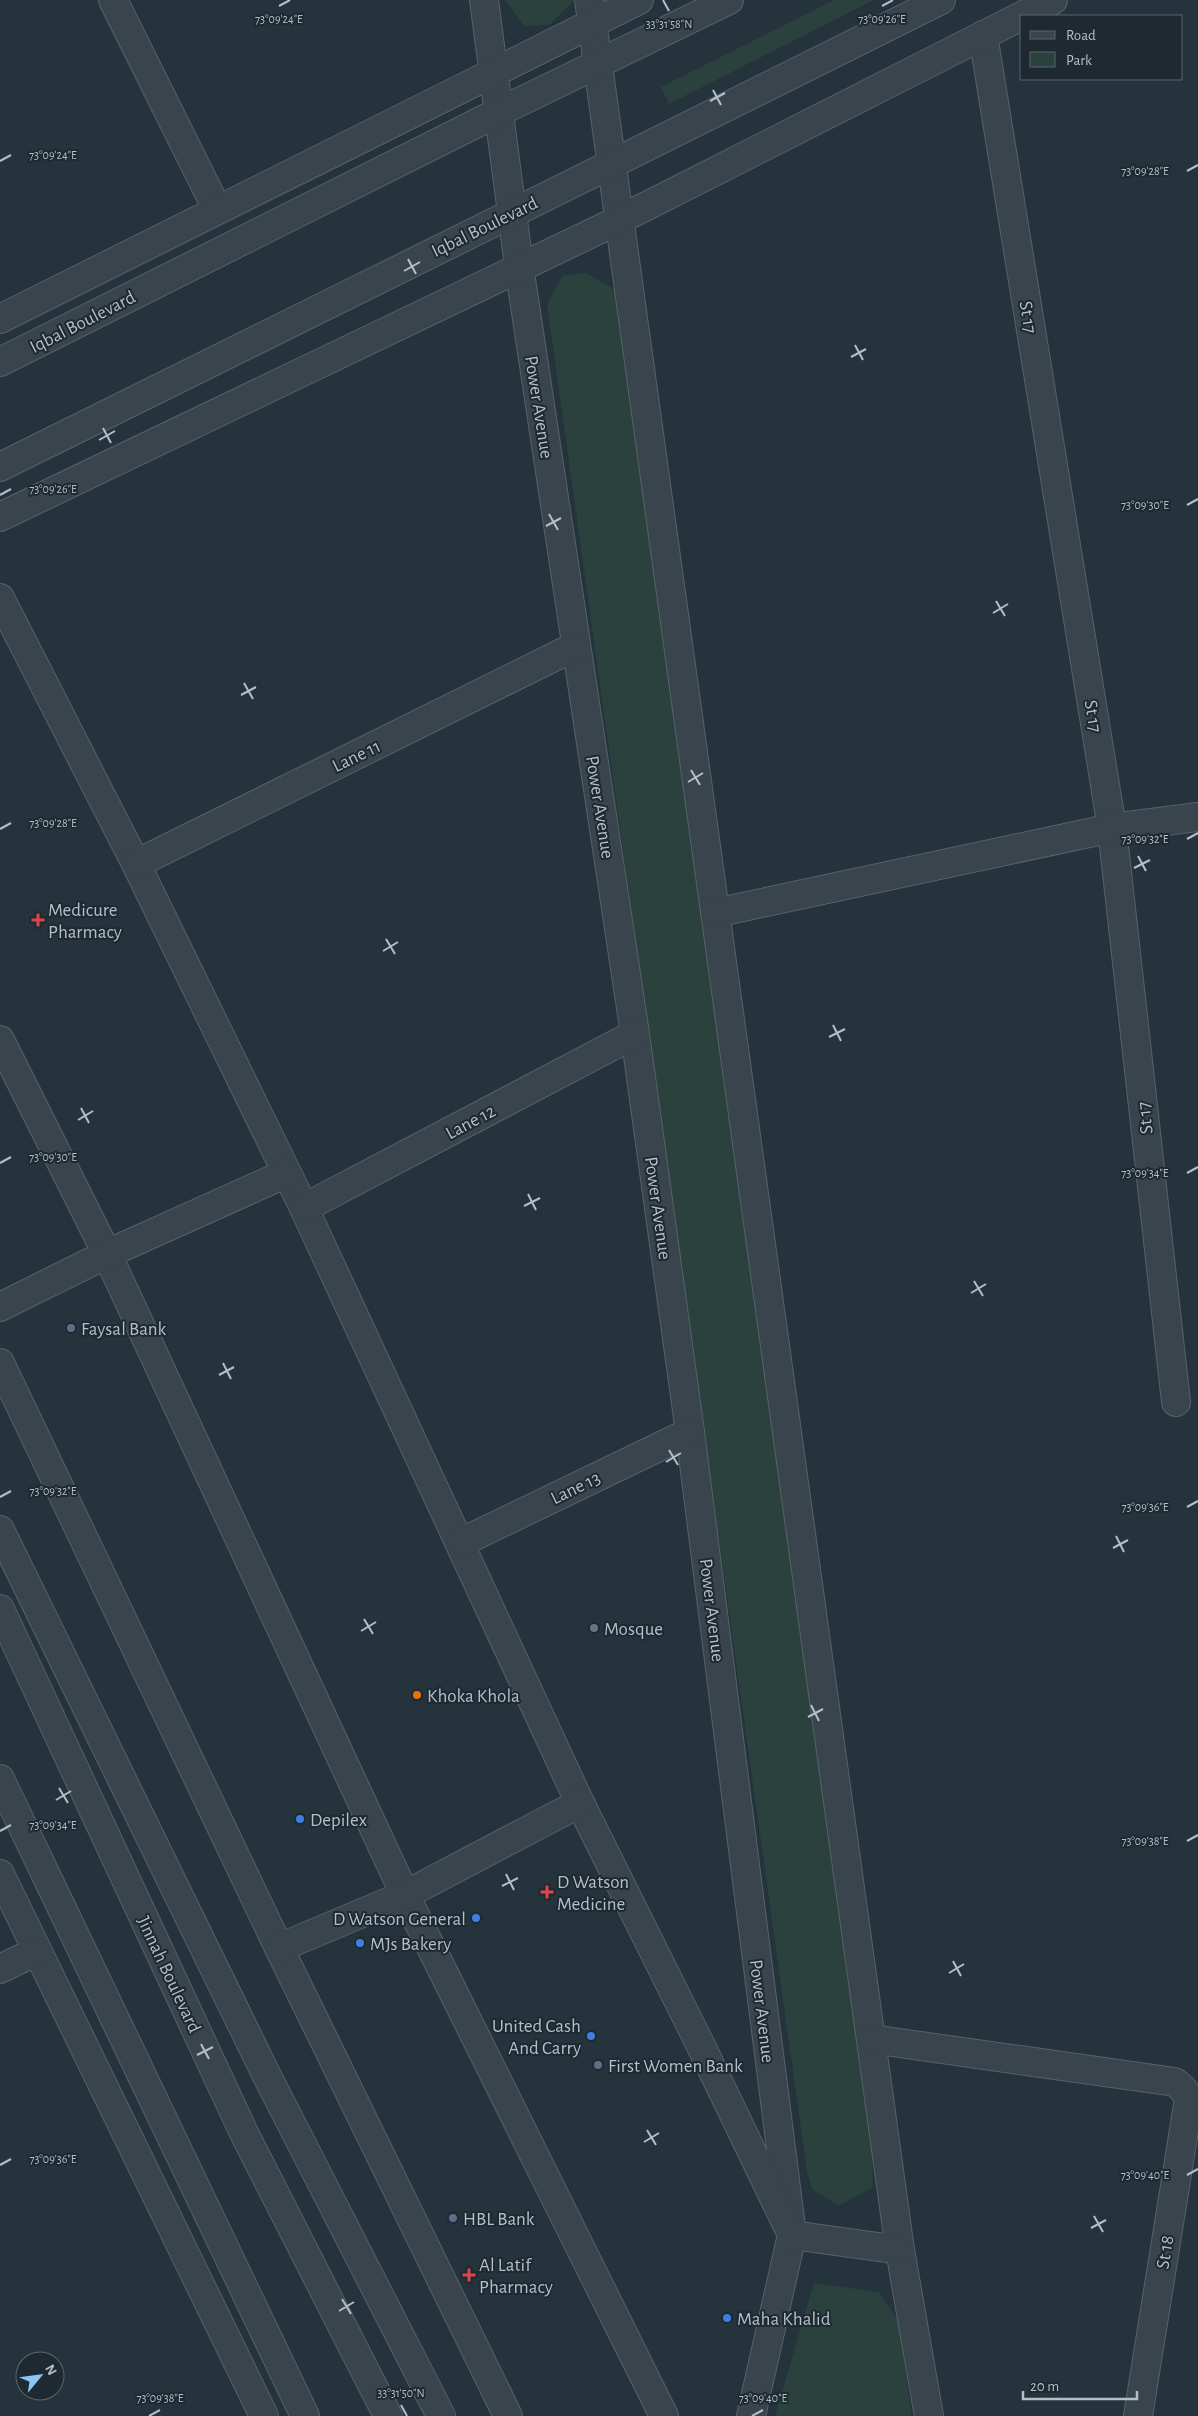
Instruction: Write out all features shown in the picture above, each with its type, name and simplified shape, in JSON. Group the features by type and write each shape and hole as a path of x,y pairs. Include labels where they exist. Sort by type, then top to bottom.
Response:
{"street":[{"path":"113,0 217,209"},
{"name":"Power Avenue","path":"484,0 519,266 635,1034 690,1432 792,2235 751,2416"},
{"path":"0,319 494,72 590,12 639,0"},
{"name":"Iqbal Boulevard","path":"0,362 499,112 729,0"},
{"name":"Iqbal Boulevard","path":"0,467 513,211 612,165 941,0"},
{"path":"1023,15 1053,0"},
{"path":"590,12 900,2250 929,2416"},
{"path":"0,516 519,266 619,220 1020,16"},
{"name":"St 17","path":"983,35 1112,828 1176,1402"},
{"path":"0,598 136,864 304,1208 580,1803 701,2046 792,2235 900,2250"},
{"name":"Lane 11","path":"136,864 576,646"},
{"path":"714,913 1112,828 1198,817"},
{"name":"Lane 12","path":"304,1208 635,1034"},
{"path":"0,1040 107,1254 405,1896 664,2416"},
{"path":"0,1306 107,1254 287,1173"},
{"path":"0,1364 279,1948 508,2416"},
{"name":"Lane 13","path":"460,1543 690,1432"},
{"path":"0,1530 267,2076 441,2416"},
{"name":"Jinnah Boulevard","path":"0,1609 244,2133 388,2416"},
{"path":"0,1779 306,2416"},
{"path":"279,1948 405,1896 580,1803"},
{"path":"0,1874 264,2416"},
{"path":"0,1969 37,1951"},
{"name":"St 18","path":"871,2039 1175,2082 1183,2089 1189,2099 1138,2416"}],"green space":[{"path":"505,0 575,0 549,25 524,26"},
{"path":"834,0 874,0 669,104 661,87"},
{"path":"586,273 616,290 871,2117 873,2187 839,2206 812,2189 807,2172 547,304 563,275"},
{"path":"814,2283 879,2292 898,2320 912,2416 775,2416"}],"place":[{"name":"Medicure Pharmacy","path":"38,920"},
{"name":"Faysal Bank","path":"71,1328"},
{"name":"Mosque","path":"594,1628"},
{"name":"Khoka Khola","path":"417,1695"},
{"name":"Depilex","path":"300,1819"},
{"name":"D Watson Medicine","path":"547,1892"},
{"name":"D Watson General","path":"476,1918"},
{"name":"MJs Bakery","path":"360,1943"},
{"name":"United Cash And Carry","path":"591,2036"},
{"name":"First Women Bank","path":"598,2065"},
{"name":"HBL Bank","path":"453,2218"},
{"name":"Al Latif Pharmacy","path":"469,2275"},
{"name":"Maha Khalid","path":"727,2318"}]}
